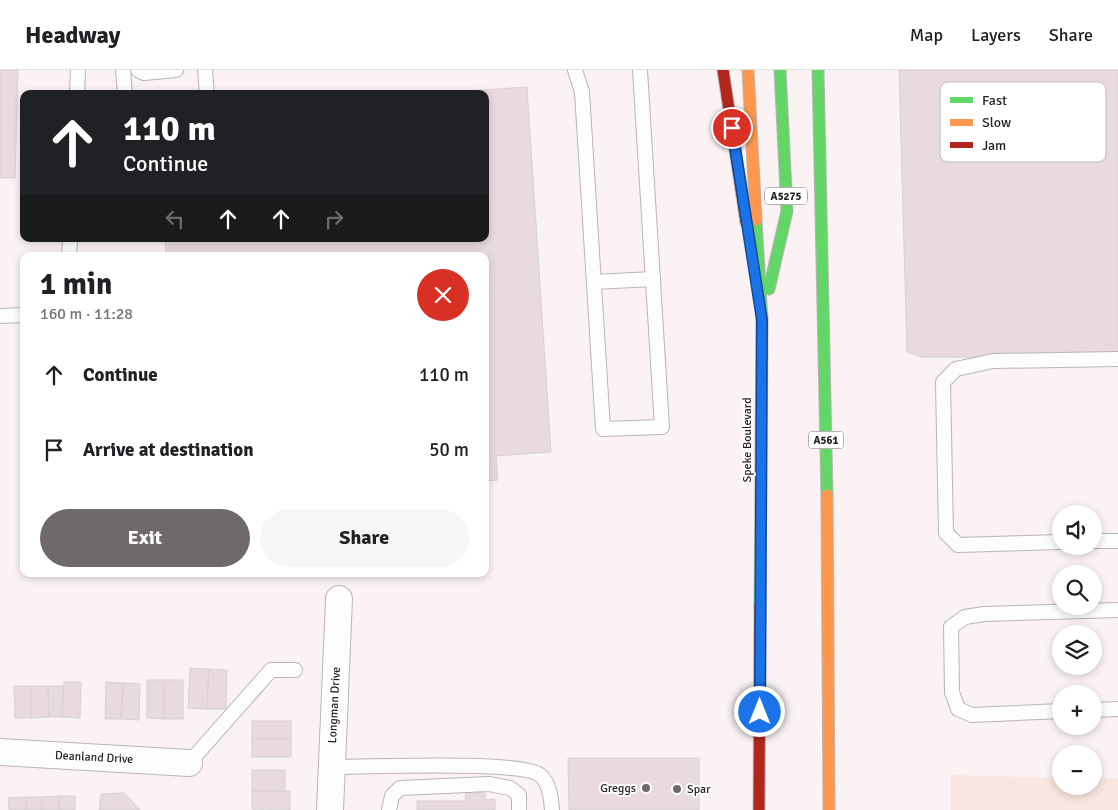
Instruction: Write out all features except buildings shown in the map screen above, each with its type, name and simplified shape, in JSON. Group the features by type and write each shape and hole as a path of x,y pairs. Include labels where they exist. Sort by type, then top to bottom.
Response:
{"main road":[{"path":"723,70 762,320"},
{"name":"Speke Boulevard","path":"748,70 762,320 759,810"},
{"name":"A5275","path":"762,320 787,211 780,70"},
{"name":"A561","path":"818,70 827,473 828,810"}],"street":[{"name":"Longman Drive","path":"330,810 339,599"},
{"name":"Deanland Drive","path":"0,752 189,763"}],"lane":[{"path":"77,90 78,70"},
{"path":"123,70 125,90"},
{"path":"138,70 144,73 176,70"},
{"path":"205,70 208,90"},
{"path":"575,70 582,92 603,429 662,427 640,70"},
{"path":"594,282 653,279"},
{"path":"0,316 20,315"},
{"path":"1052,542 958,545 946,534 943,382 956,369 993,361 1118,359"},
{"path":"1102,541 1118,541"},
{"path":"1052,712 972,715 958,709 952,692 951,627 965,617 984,614 1118,610"},
{"path":"189,763 271,670 295,670"},
{"path":"1102,710 1118,709"},
{"path":"331,767 500,766 528,770 540,775 550,790 552,810"},
{"path":"389,810 392,796 400,788 489,784 510,788 519,795 519,810"}],"shaded area":[{"path":"951,775 1052,778 1052,795 1102,795 1102,778 1118,779 1118,810 951,810"}],"traffic: fast":[{"path":"769,289 787,211 780,70"},
{"path":"818,70 827,495"},
{"path":"756,220 762,320 760,605"}],"traffic: slow":[{"path":"748,70 756,220"},
{"path":"827,495 829,810"}],"traffic: jam":[{"path":"723,70 746,222"},
{"path":"759,810 760,605"}],"place":[{"name":"Greggs","path":"646,788"},
{"name":"Spar","path":"677,789"}],"route":[{"path":"732,128 762,320 760,712"}]}
